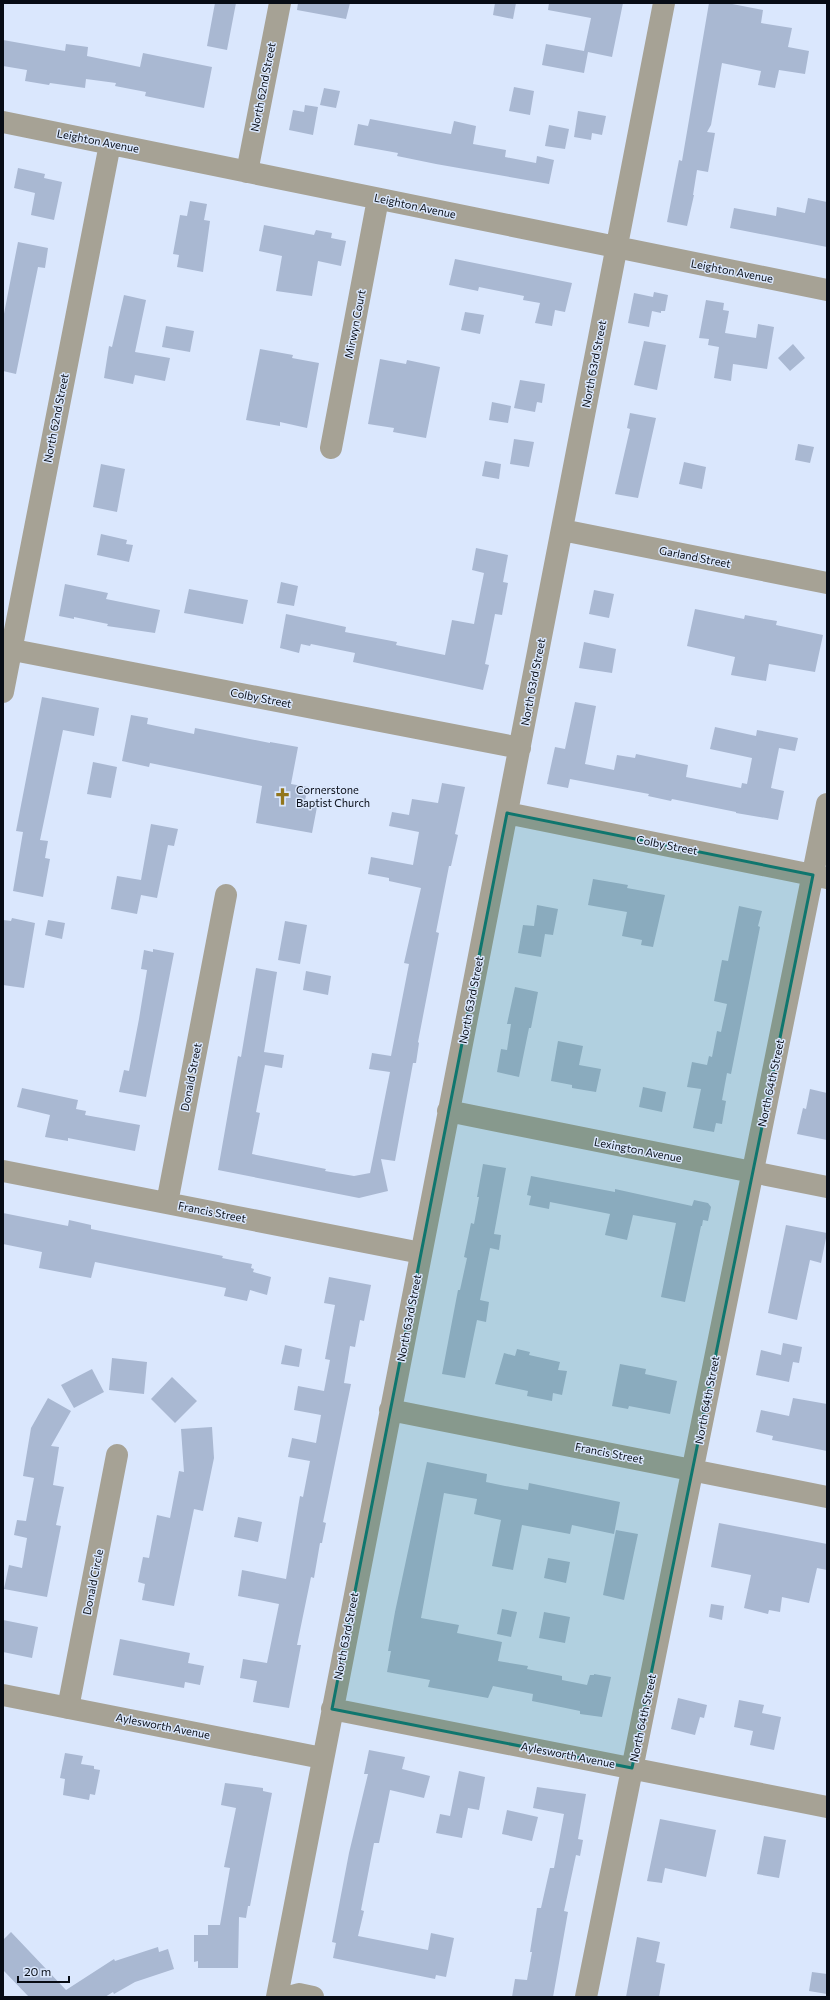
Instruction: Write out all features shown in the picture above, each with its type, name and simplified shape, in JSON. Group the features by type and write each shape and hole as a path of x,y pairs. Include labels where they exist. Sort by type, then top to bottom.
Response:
{"street":[{"name":"North 62nd Street","path":"247,172 280,3"},
{"name":"North 63rd Street","path":"277,1997 322,1758 664,3"},
{"name":"Leighton Avenue","path":"3,122 827,290"},
{"name":"North 62nd Street","path":"3,692 7,649 110,144"},
{"name":"Mirwyn Court","path":"331,448 378,199"},
{"name":"Garland Street","path":"562,530 827,584"},
{"name":"Colby Street","path":"7,649 520,748"},
{"name":"North 64th Street","path":"586,1997 753,1172 820,876 827,804"},
{"name":"Colby Street","path":"507,813 820,876"},
{"name":"Donald Street","path":"167,1203 226,895"},
{"name":"Lexington Avenue","path":"448,1111 827,1187"},
{"name":"Francis Street","path":"3,1171 421,1253"},
{"name":"Francis Street","path":"390,1410 827,1497"},
{"name":"Donald Circle","path":"68,1708 117,1455"},
{"name":"Aylesworth Avenue","path":"3,1695 322,1758"},
{"name":"Aylesworth Avenue","path":"332,1709 827,1807"},
{"path":"288,1997 299,1994 313,1997"}],"highlighted area":[{"path":"507,813 813,875 632,1768 332,1709"}],"building":[{"path":"215,3 236,3 227,50 207,46"},
{"path":"298,3 350,3 346,19 297,10"},
{"path":"495,3 516,3 513,19 493,15"},
{"path":"549,3 623,3 612,57 588,52 584,73 542,65 546,44 584,51 591,18 548,10"},
{"path":"709,3 727,3 763,10 761,23 792,28 788,47 809,51 805,74 779,70 775,88 758,85 761,71 722,63 711,125 707,132 715,133 708,172 697,170 694,195 687,226 667,222 679,160 682,161"},
{"path":"3,40 65,51 66,44 88,47 87,56 140,67 143,53 212,67 204,108 145,96 146,92 115,86 116,83 86,79 85,88 25,81 27,70 3,66"},
{"path":"514,87 534,91 530,115 509,111"},
{"path":"324,88 340,91 336,108 320,105"},
{"path":"305,105 318,107 313,135 289,130 293,110 304,112"},
{"path":"578,111 606,116 602,135 592,133 591,140 574,137"},
{"path":"370,119 451,134 454,121 476,126 473,144 506,150 505,157 536,163 537,156 554,160 549,184 436,164 397,156 398,153 354,145 358,124 368,126"},
{"path":"549,125 569,129 565,149 545,146"},
{"path":"18,168 45,174 44,178 62,182 54,220 31,215 35,193 14,188"},
{"path":"808,198 827,202 827,247 730,228 734,208 776,216 777,207 805,213"},
{"path":"190,201 207,204 204,220 210,221 203,272 177,267 179,255 173,254 180,215 187,216"},
{"path":"264,225 314,235 316,230 332,233 331,238 346,241 341,266 318,261 312,296 276,291 282,256 259,251"},
{"path":"18,242 48,248 45,268 38,267 16,374 3,371 3,319"},
{"path":"455,259 572,283 565,312 555,310 552,326 535,323 540,303 523,300 524,296 479,287 478,291 449,285"},
{"path":"654,292 668,295 665,311 661,311 661,313 652,311 649,327 628,323 634,293 653,297"},
{"path":"124,295 146,300 135,352 170,358 165,381 135,375 133,384 104,378 109,346 112,347"},
{"path":"706,300 724,303 723,310 729,311 725,333 756,338 758,324 774,327 767,369 733,364 731,381 714,378 719,347 708,345 709,339 699,338"},
{"path":"465,312 484,315 480,334 461,330"},
{"path":"166,326 194,331 190,352 162,347"},
{"path":"644,341 666,345 657,390 634,385"},
{"path":"793,344 805,358 790,371 778,358"},
{"path":"260,349 293,355 292,358 319,363 307,428 280,422 280,426 246,420"},
{"path":"380,359 406,364 407,360 440,367 426,438 393,432 394,428 368,424"},
{"path":"520,380 545,384 542,403 537,402 535,412 514,408"},
{"path":"492,402 511,406 508,423 489,420"},
{"path":"630,413 656,418 638,498 615,494 630,429 627,428"},
{"path":"514,439 534,442 529,467 510,464"},
{"path":"798,444 814,447 810,463 795,460"},
{"path":"485,461 501,464 499,479 482,476"},
{"path":"684,462 706,467 702,489 679,484"},
{"path":"101,464 125,469 117,512 93,507"},
{"path":"101,534 127,540 126,544 133,545 129,562 97,555"},
{"path":"476,548 508,555 503,582 508,583 502,615 495,614 485,664 489,665 483,690 353,662 355,653 311,644 310,646 301,644 299,653 280,648 286,614 346,627 345,632 397,642 396,645 445,655 452,620 474,624 484,573 472,570"},
{"path":"281,582 298,586 294,606 277,603"},
{"path":"65,584 108,593 106,599 160,610 155,633 107,626 108,624 74,617 74,619 59,616"},
{"path":"189,589 248,600 243,624 184,613"},
{"path":"594,590 614,594 609,618 589,614"},
{"path":"695,609 744,619 745,615 777,621 776,625 823,635 815,672 769,664 766,681 731,675 735,657 687,646"},
{"path":"584,642 616,649 612,673 579,668"},
{"path":"42,697 99,708 94,736 63,730 40,840 48,841 45,858 50,859 43,897 13,891 23,832 16,831"},
{"path":"575,702 596,706 585,764 614,770 617,755 635,758 636,754 688,765 686,777 741,788 742,783 747,784 752,758 710,749 715,727 756,736 757,730 798,738 795,751 779,748 771,788 784,791 778,820 736,813 672,799 671,801 648,796 649,794 570,779 568,788 547,784 555,747 565,749"},
{"path":"131,715 148,718 147,724 194,734 195,728 298,747 291,784 308,787 304,805 317,807 312,833 256,823 262,786 150,763 149,767 122,761"},
{"path":"93,762 117,767 111,798 87,794"},
{"path":"442,783 465,787 455,834 458,835 451,866 449,866 436,932 439,933 418,1042 416,1063 413,1063 395,1161 381,1159 388,1191 359,1198 218,1170 238,1056 241,1057 256,968 277,972 264,1052 284,1055 282,1068 265,1065 256,1112 260,1113 252,1154 326,1169 325,1171 354,1176 370,1173 390,1072 369,1069 372,1053 391,1056 409,964 404,963 421,888 389,881 389,878 368,874 371,857 413,865 419,832 389,826 392,812 409,815 412,799 438,803"},
{"path":"151,824 178,829 174,846 168,845 157,898 141,895 137,914 111,909 117,876 141,880"},
{"path":"593,879 628,885 627,888 665,895 653,947 641,945 642,940 622,936 627,912 588,905"},
{"path":"537,905 558,909 553,935 545,934 541,957 518,953 523,925 534,926"},
{"path":"739,906 762,911 731,1074 727,1073 722,1100 726,1101 722,1124 716,1123 714,1132 693,1128 701,1089 687,1087 692,1062 707,1065 709,1056 712,1057 717,1031 721,1032 727,1004 714,1001 722,960 728,961"},
{"path":"12,918 35,923 24,988 3,985 3,920 11,921"},
{"path":"48,920 65,923 62,939 45,935"},
{"path":"285,921 307,925 300,964 278,960"},
{"path":"153,949 174,953 146,1097 119,1092 124,1070 129,1071 139,1019 147,970 141,969 144,950 153,952"},
{"path":"306,971 331,976 328,995 303,990"},
{"path":"515,987 538,992 519,1077 497,1072 501,1049 507,1050 511,1024 507,1024"},
{"path":"558,1041 583,1046 579,1065 601,1069 596,1092 572,1088 572,1085 551,1081"},
{"path":"643,1087 666,1092 662,1112 639,1107"},
{"path":"22,1088 78,1100 76,1109 86,1111 85,1115 140,1125 135,1151 68,1138 68,1141 45,1137 50,1115 17,1107"},
{"path":"810,1089 827,1093 827,1140 797,1134 803,1108 806,1109"},
{"path":"483,1164 506,1168 494,1234 501,1235 499,1250 490,1248 480,1300 489,1302 486,1322 477,1320 465,1378 442,1374 458,1290 460,1290 467,1258 464,1257 471,1223 474,1224"},
{"path":"531,1176 615,1192 615,1189 692,1206 694,1200 708,1203 711,1207 708,1221 703,1220 701,1226 685,1302 661,1297 676,1223 633,1215 627,1240 605,1235 610,1214 550,1202 549,1209 529,1205 531,1196 527,1195"},
{"path":"3,1213 68,1226 69,1220 91,1225 91,1229 223,1256 222,1258 252,1264 251,1268 254,1269 253,1272 271,1277 267,1295 250,1290 247,1301 224,1296 226,1288 95,1262 91,1278 39,1268 42,1252 3,1244"},
{"path":"786,1225 827,1233 821,1263 810,1260 797,1320 768,1313"},
{"path":"329,1277 371,1285 364,1321 360,1320 355,1347 350,1346 344,1383 351,1384 323,1522 326,1523 322,1543 320,1543 314,1578 311,1577 297,1645 301,1645 289,1708 253,1702 257,1681 240,1678 243,1659 267,1663 279,1604 238,1596 242,1570 286,1579 300,1496 303,1497 310,1461 288,1457 292,1438 316,1443 321,1415 294,1410 298,1386 324,1391 330,1360 325,1359 335,1305 324,1303"},
{"path":"783,1343 802,1347 799,1363 793,1362 789,1382 756,1375 761,1350 781,1355"},
{"path":"285,1345 302,1349 299,1367 281,1364"},
{"path":"517,1349 530,1352 529,1355 560,1362 558,1370 567,1371 562,1395 553,1393 552,1401 527,1396 528,1391 495,1384 504,1353 515,1356"},
{"path":"112,1358 147,1362 144,1394 109,1390"},
{"path":"620,1364 646,1369 645,1374 677,1381 670,1414 629,1406 628,1409 612,1406"},
{"path":"92,1369 104,1392 74,1408 61,1385"},
{"path":"172,1377 197,1401 175,1423 151,1399"},
{"path":"48,1398 71,1411 51,1446 59,1447 53,1485 64,1487 56,1525 61,1526 47,1597 4,1589 9,1565 22,1568 27,1538 14,1535 17,1520 26,1521 34,1478 23,1476 31,1428"},
{"path":"793,1398 827,1404 827,1451 772,1440 773,1436 756,1432 761,1410 789,1416"},
{"path":"212,1427 214,1458 203,1511 194,1509 174,1606 142,1600 145,1584 138,1582 143,1557 149,1558 157,1515 170,1518 179,1471 184,1472 181,1429"},
{"path":"427,1462 487,1474 486,1482 505,1486 528,1490 529,1483 620,1502 614,1534 572,1525 570,1534 522,1525 513,1570 492,1566 501,1520 474,1514 477,1499 444,1493 421,1618 459,1625 457,1633 502,1642 498,1661 528,1666 527,1669 562,1676 562,1680 587,1685 590,1675 594,1674 611,1677 602,1717 580,1714 580,1711 532,1701 533,1694 493,1686 488,1698 428,1687 430,1680 387,1672 391,1651 388,1651 395,1612"},
{"path":"238,1517 262,1522 258,1542 234,1537"},
{"path":"719,1523 827,1544 827,1570 817,1568 809,1603 782,1597 780,1612 769,1610 768,1614 744,1608 751,1575 711,1567"},
{"path":"616,1530 638,1534 624,1600 603,1595"},
{"path":"548,1558 570,1562 566,1583 544,1578"},
{"path":"711,1604 724,1606 722,1620 709,1617"},
{"path":"502,1609 517,1612 511,1637 497,1634"},
{"path":"544,1612 570,1617 565,1643 539,1638"},
{"path":"3,1620 38,1627 32,1658 3,1652"},
{"path":"120,1639 190,1653 188,1663 204,1666 200,1685 185,1682 184,1688 113,1675"},
{"path":"678,1698 707,1705 704,1718 700,1717 695,1735 671,1729"},
{"path":"739,1700 764,1705 762,1713 781,1717 774,1750 750,1745 753,1731 734,1727"},
{"path":"369,1750 405,1757 402,1769 430,1776 424,1798 390,1790 379,1843 374,1843 361,1910 364,1911 358,1936 428,1950 431,1933 454,1938 446,1977 436,1975 435,1979 333,1958 336,1943 332,1942 349,1853 368,1774 364,1774"},
{"path":"65,1753 83,1756 81,1764 94,1766 94,1769 100,1770 95,1795 90,1794 89,1800 63,1795 65,1779 60,1778"},
{"path":"459,1771 485,1777 479,1810 468,1808 462,1838 436,1833 440,1814 450,1816"},
{"path":"225,1783 263,1788 263,1791 272,1793 250,1906 248,1906 246,1918 239,1917 238,1968 198,1968 198,1961 194,1962 194,1935 208,1935 208,1925 220,1925 230,1868 224,1867 236,1808 221,1805"},
{"path":"537,1787 586,1794 578,1839 583,1840 580,1856 576,1855 564,1911 568,1912 553,1997 512,1997 515,1979 527,1980 537,1908 541,1908 550,1868 554,1868 564,1814 533,1808"},
{"path":"507,1810 538,1817 532,1841 502,1834"},
{"path":"660,1819 716,1830 706,1877 665,1868 662,1883 647,1881"},
{"path":"764,1836 786,1840 779,1878 757,1874"},
{"path":"11,1932 66,1990 114,1959 115,1961 158,1947 159,1952 168,1949 174,1969 135,1982 114,1994 113,1992 105,1997 29,1997 3,1970 3,1940"},
{"path":"637,1937 660,1942 656,1962 665,1964 659,1997 626,1997"},
{"path":"812,1972 827,1974 827,1994 809,1991"}],"place":[{"name":"Cornerstone Baptist Church","path":"283,796"}]}
